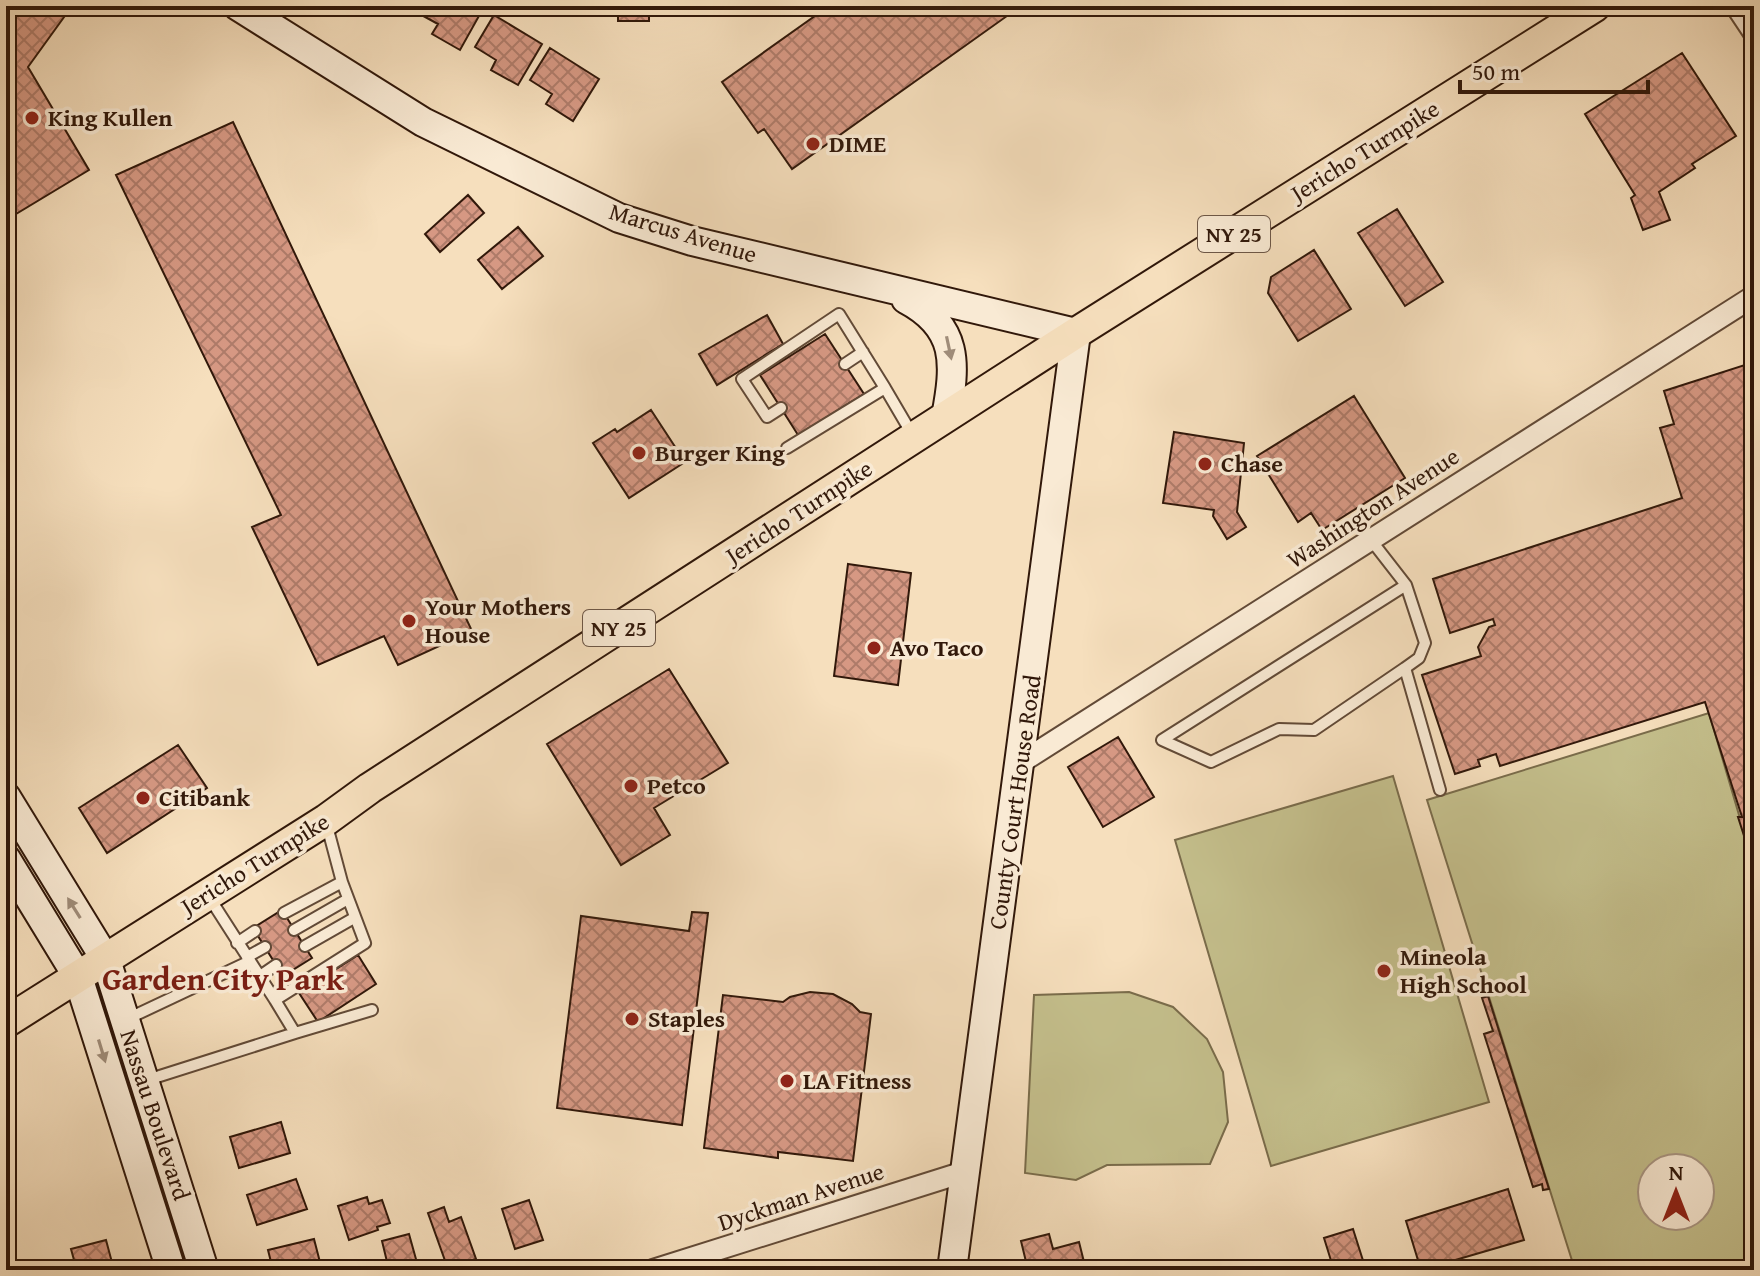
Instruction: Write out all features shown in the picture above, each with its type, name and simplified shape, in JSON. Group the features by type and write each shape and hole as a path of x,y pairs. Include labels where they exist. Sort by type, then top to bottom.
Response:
{"main road":[{"name":"Marcus Avenue","path":"238,6 423,122 619,218 692,241 1076,333"},
{"name":"Jericho Turnpike","path":"6,1022 326,820 370,788 1076,333 1595,6"},
{"path":"845,277 905,298 936,318 952,351 946,417"},
{"name":"County Court House Road","path":"952,1270 1076,333"},
{"name":"Nassau Boulevard","path":"6,797 106,960 204,1270"},
{"name":"Nassau Boulevard","path":"6,859 78,977 171,1270"}],"street":[{"path":"1736,6 1754,33"},
{"name":"Washington Avenue","path":"1020,763 1754,296"},
{"name":"Dyckman Avenue","path":"653,1270 964,1172"}],"lane":[{"path":"781,408 767,417 742,379 839,314 914,438"},
{"path":"845,364 863,352"},
{"path":"787,448 885,388"},
{"path":"1371,540 1406,585 1425,643 1419,658 1314,730 1279,729 1211,762 1162,740 1406,585"},
{"path":"1405,668 1440,790"},
{"path":"275,1000 365,943 342,882 326,820"},
{"path":"284,913 342,882"},
{"path":"207,894 295,1033"},
{"path":"294,930 348,899"},
{"path":"305,946 354,918"},
{"path":"237,943 255,931"},
{"path":"125,1020 249,959 265,947"},
{"path":"260,976 276,965"},
{"path":"144,1081 372,1010"}],"shaded area":[{"path":"1709,713 1754,866 1754,1270 1575,1270 1427,800"},
{"path":"1393,776 1489,1102 1271,1166 1175,840"},
{"path":"1129,992 1173,1007 1207,1039 1223,1072 1228,1122 1210,1164 1107,1165 1076,1180 1025,1173 1034,995"}],"building":[{"name":"King Kullen","path":"6,6 72,6 28,67 89,170 6,220"},
{"path":"419,6 484,7 460,50 432,34 438,24 416,12"},
{"path":"596,6 649,6 649,21 618,21 618,7"},
{"path":"829,6 1021,6 792,169 764,129 758,133 722,82"},
{"path":"494,15 542,44 518,85 491,70 496,60 475,47"},
{"path":"550,48 599,79 573,121 546,104 552,94 530,80"},
{"path":"1682,53 1736,136 1692,164 1695,168 1659,192 1670,220 1643,230 1631,198 1635,195 1585,114"},
{"path":"233,122 472,631 398,665 384,636 318,665 252,527 281,515 116,175"},
{"path":"468,195 484,213 440,252 425,234"},
{"path":"1397,209 1443,282 1405,306 1358,233"},
{"path":"518,227 543,256 502,289 478,260"},
{"path":"1314,250 1351,309 1298,341 1268,293 1271,277"},
{"path":"767,315 783,344 717,385 699,354"},
{"path":"825,334 864,394 798,435 760,375"},
{"path":"1754,362 1754,867 1738,817 1742,817 1705,702 1500,766 1496,754 1478,760 1480,766 1455,774 1422,675 1481,656 1478,647 1489,627 1495,625 1493,619 1450,633 1433,579 1682,498 1660,428 1674,424 1664,391"},
{"path":"1354,396 1405,478 1322,530 1311,513 1298,522 1257,456"},
{"name":"Burger King","path":"651,410 685,462 629,498 593,443"},
{"name":"Chase","path":"1174,432 1244,443 1237,512 1246,527 1227,539 1213,516 1214,510 1163,503"},
{"path":"848,564 911,573 898,685 834,676"},
{"name":"Petco","path":"669,669 728,763 654,808 670,835 621,865 547,744"},
{"path":"1118,737 1154,797 1103,827 1068,767"},
{"name":"Citibank","path":"178,745 207,788 107,853 79,808"},
{"path":"282,910 312,958 283,976 253,928"},
{"name":"Staples","path":"692,912 708,913 682,1125 557,1108 581,916 689,931"},
{"path":"358,955 376,984 318,1022 299,993"},
{"name":"LA Fitness","path":"810,992 833,994 860,1012 871,1014 853,1161 778,1152 778,1158 704,1148 723,995 783,1002"},
{"path":"1488,996 1549,1189 1543,1190 1542,1184 1533,1187 1484,1034 1493,1031 1482,998"},
{"path":"281,1122 290,1153 239,1168 230,1137"},
{"path":"296,1179 307,1209 257,1225 247,1195"},
{"path":"1508,1189 1524,1240 1421,1270 1406,1221"},
{"path":"367,1197 369,1204 382,1200 390,1223 349,1240 338,1206"},
{"path":"529,1200 543,1240 515,1249 502,1209"},
{"path":"444,1207 449,1222 461,1217 476,1259 448,1269 428,1213"},
{"path":"1353,1229 1366,1270 1323,1270 1333,1267 1324,1238"},
{"path":"409,1234 419,1270 389,1270 382,1241"},
{"path":"1049,1234 1053,1249 1079,1242 1086,1270 1028,1270 1021,1241"},
{"path":"314,1239 322,1270 273,1270 268,1250"},
{"path":"106,1240 114,1270 41,1270 74,1260 71,1249"}],"place":[{"name":"King Kullen","path":"32,118"},
{"name":"DIME","path":"813,144"},
{"name":"Burger King","path":"639,453"},
{"name":"Chase","path":"1205,464"},
{"name":"Your Mothers House","path":"409,621"},
{"name":"Avo Taco","path":"874,648"},
{"name":"Petco","path":"631,786"},
{"name":"Citibank","path":"143,798"},
{"name":"Mineola High School","path":"1384,971"},
{"name":"Staples","path":"632,1019"},
{"name":"LA Fitness","path":"787,1081"}],"district":[{"name":"Garden City Park","path":"223,979"}]}
